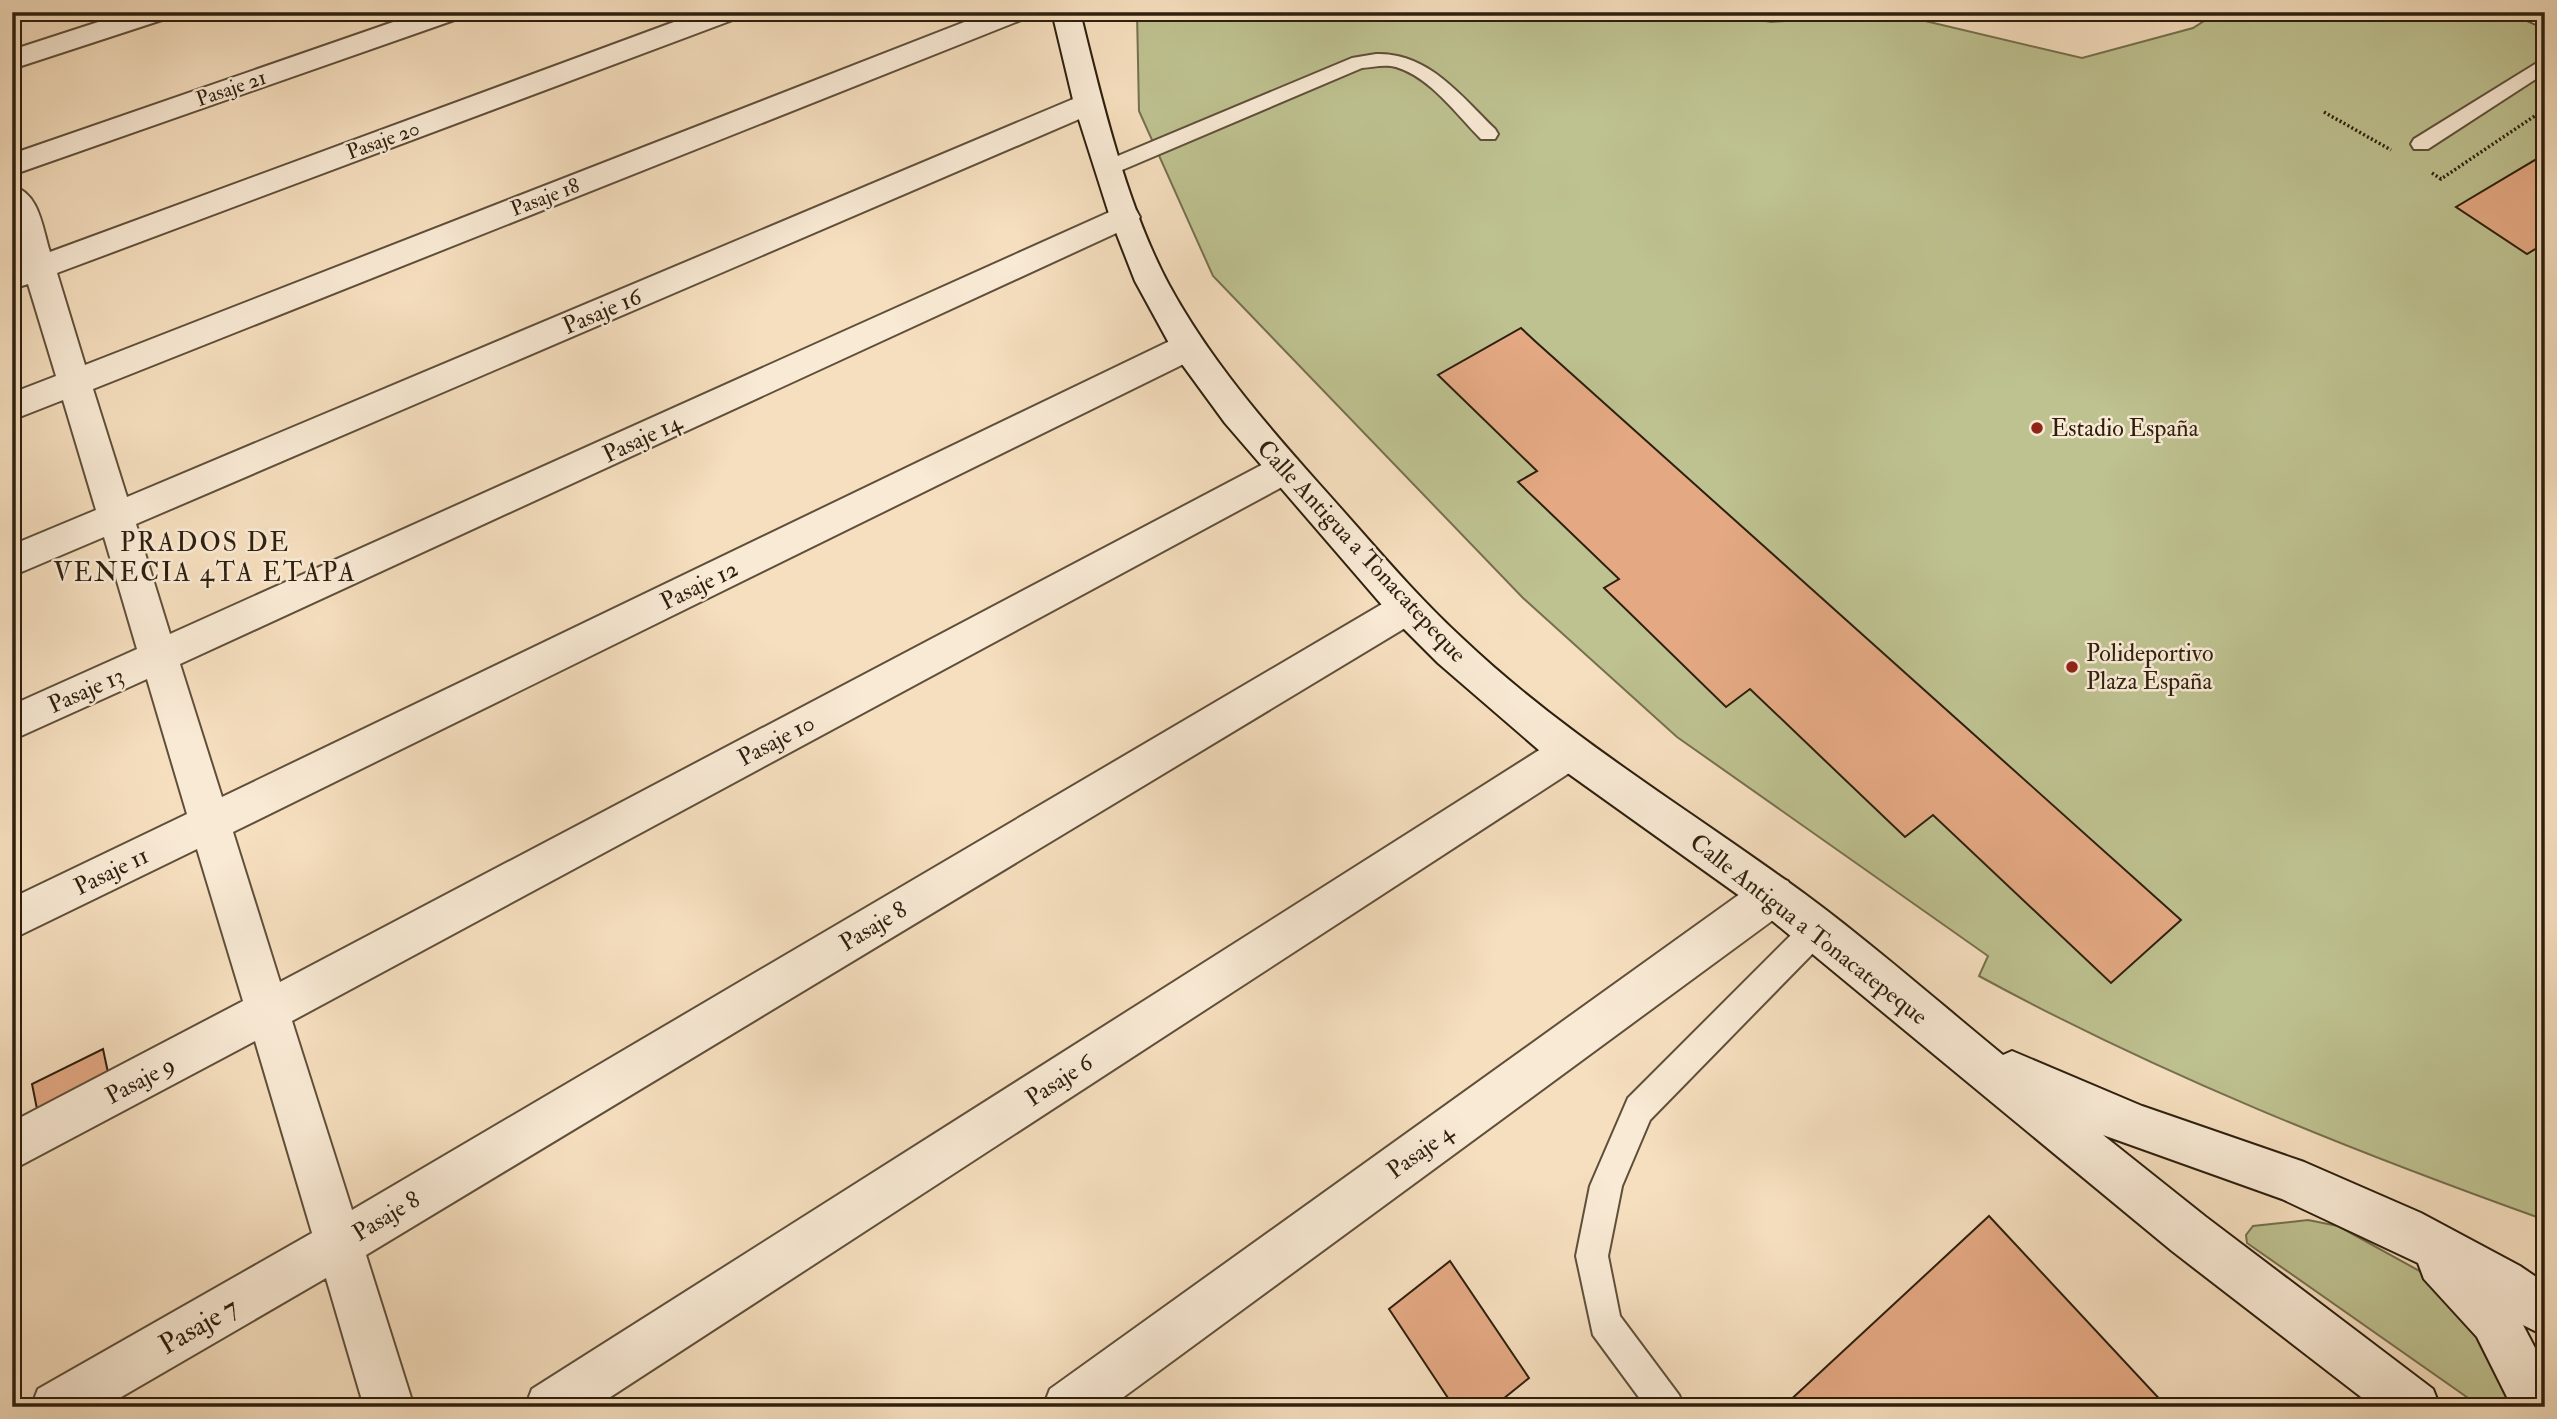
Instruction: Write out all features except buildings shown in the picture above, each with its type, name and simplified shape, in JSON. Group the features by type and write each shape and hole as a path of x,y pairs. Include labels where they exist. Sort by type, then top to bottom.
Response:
{"street":[{"path":"12,60 158,12"},
{"name":"Pasaje 21","path":"12,165 450,12"},
{"name":"Pasaje 20","path":"26,273 728,12"},
{"name":"Pasaje 18","path":"12,407 1016,12"},
{"name":"Calle Antigua a Tonacatepeque","path":"1066,12 1088,104 1125,217 1151,281 1188,346 1237,414 1407,608 1451,652 1569,752 1773,895 2189,1234 2415,1407"},
{"name":"Pasaje 16","path":"12,561 1088,104"},
{"path":"12,196 19,202 26,273 74,382 389,1407"},
{"name":"Pasaje 14","path":"159,657 1125,217"},
{"name":"Pasaje 12","path":"210,823 1188,346"},
{"name":"Pasaje 10","path":"267,1011 1285,469"},
{"name":"Pasaje 8","path":"339,1244 1407,608"},
{"name":"Pasaje 13","path":"12,723 159,657"},
{"name":"Pasaje 6","path":"550,1407 1569,752"},
{"name":"Pasaje 11","path":"12,919 210,823"},
{"name":"Pasaje 4","path":"1068,1407 1773,895"},
{"name":"Pasaje 9","path":"12,1147 267,1011"},
{"name":"Calle Antigua a Tonacatepeque","path":"1972,1056 2140,1128 2288,1178 2404,1230 2503,1283 2545,1312"},
{"path":"2404,1230 2455,1273 2494,1320 2539,1407"},
{"name":"Pasaje 7","path":"56,1407 339,1244"}],"lane":[{"path":"2525,12 2545,22"},
{"path":"1108,168 1359,62 1403,62 1431,79 1488,134"},
{"path":"2421,144 2545,64"},
{"path":"1667,1407 1605,1322 1592,1256 1605,1186 1639,1109 1816,930"}],"green space":[{"name":"Polideportivo Plaza España","path":"1137,12 1715,12 1771,22 1841,17 1921,20 2082,58 2193,28 2218,12 2545,12 2545,1220 2400,1167 2257,1109 2116,1046 1979,976 1988,956 1677,737 1523,598 1213,276 1139,111"},
{"path":"2308,1220 2338,1226 2425,1274 2478,1329 2516,1407 2481,1407 2247,1243 2246,1235 2253,1226"}],"place":[{"name":"Estadio España","path":"2037,428"},
{"name":"Polideportivo Plaza España","path":"2072,667"}],"district":[{"name":"PRADOS DE VENECIA 4TA ETAPA","path":"205,557"}]}
